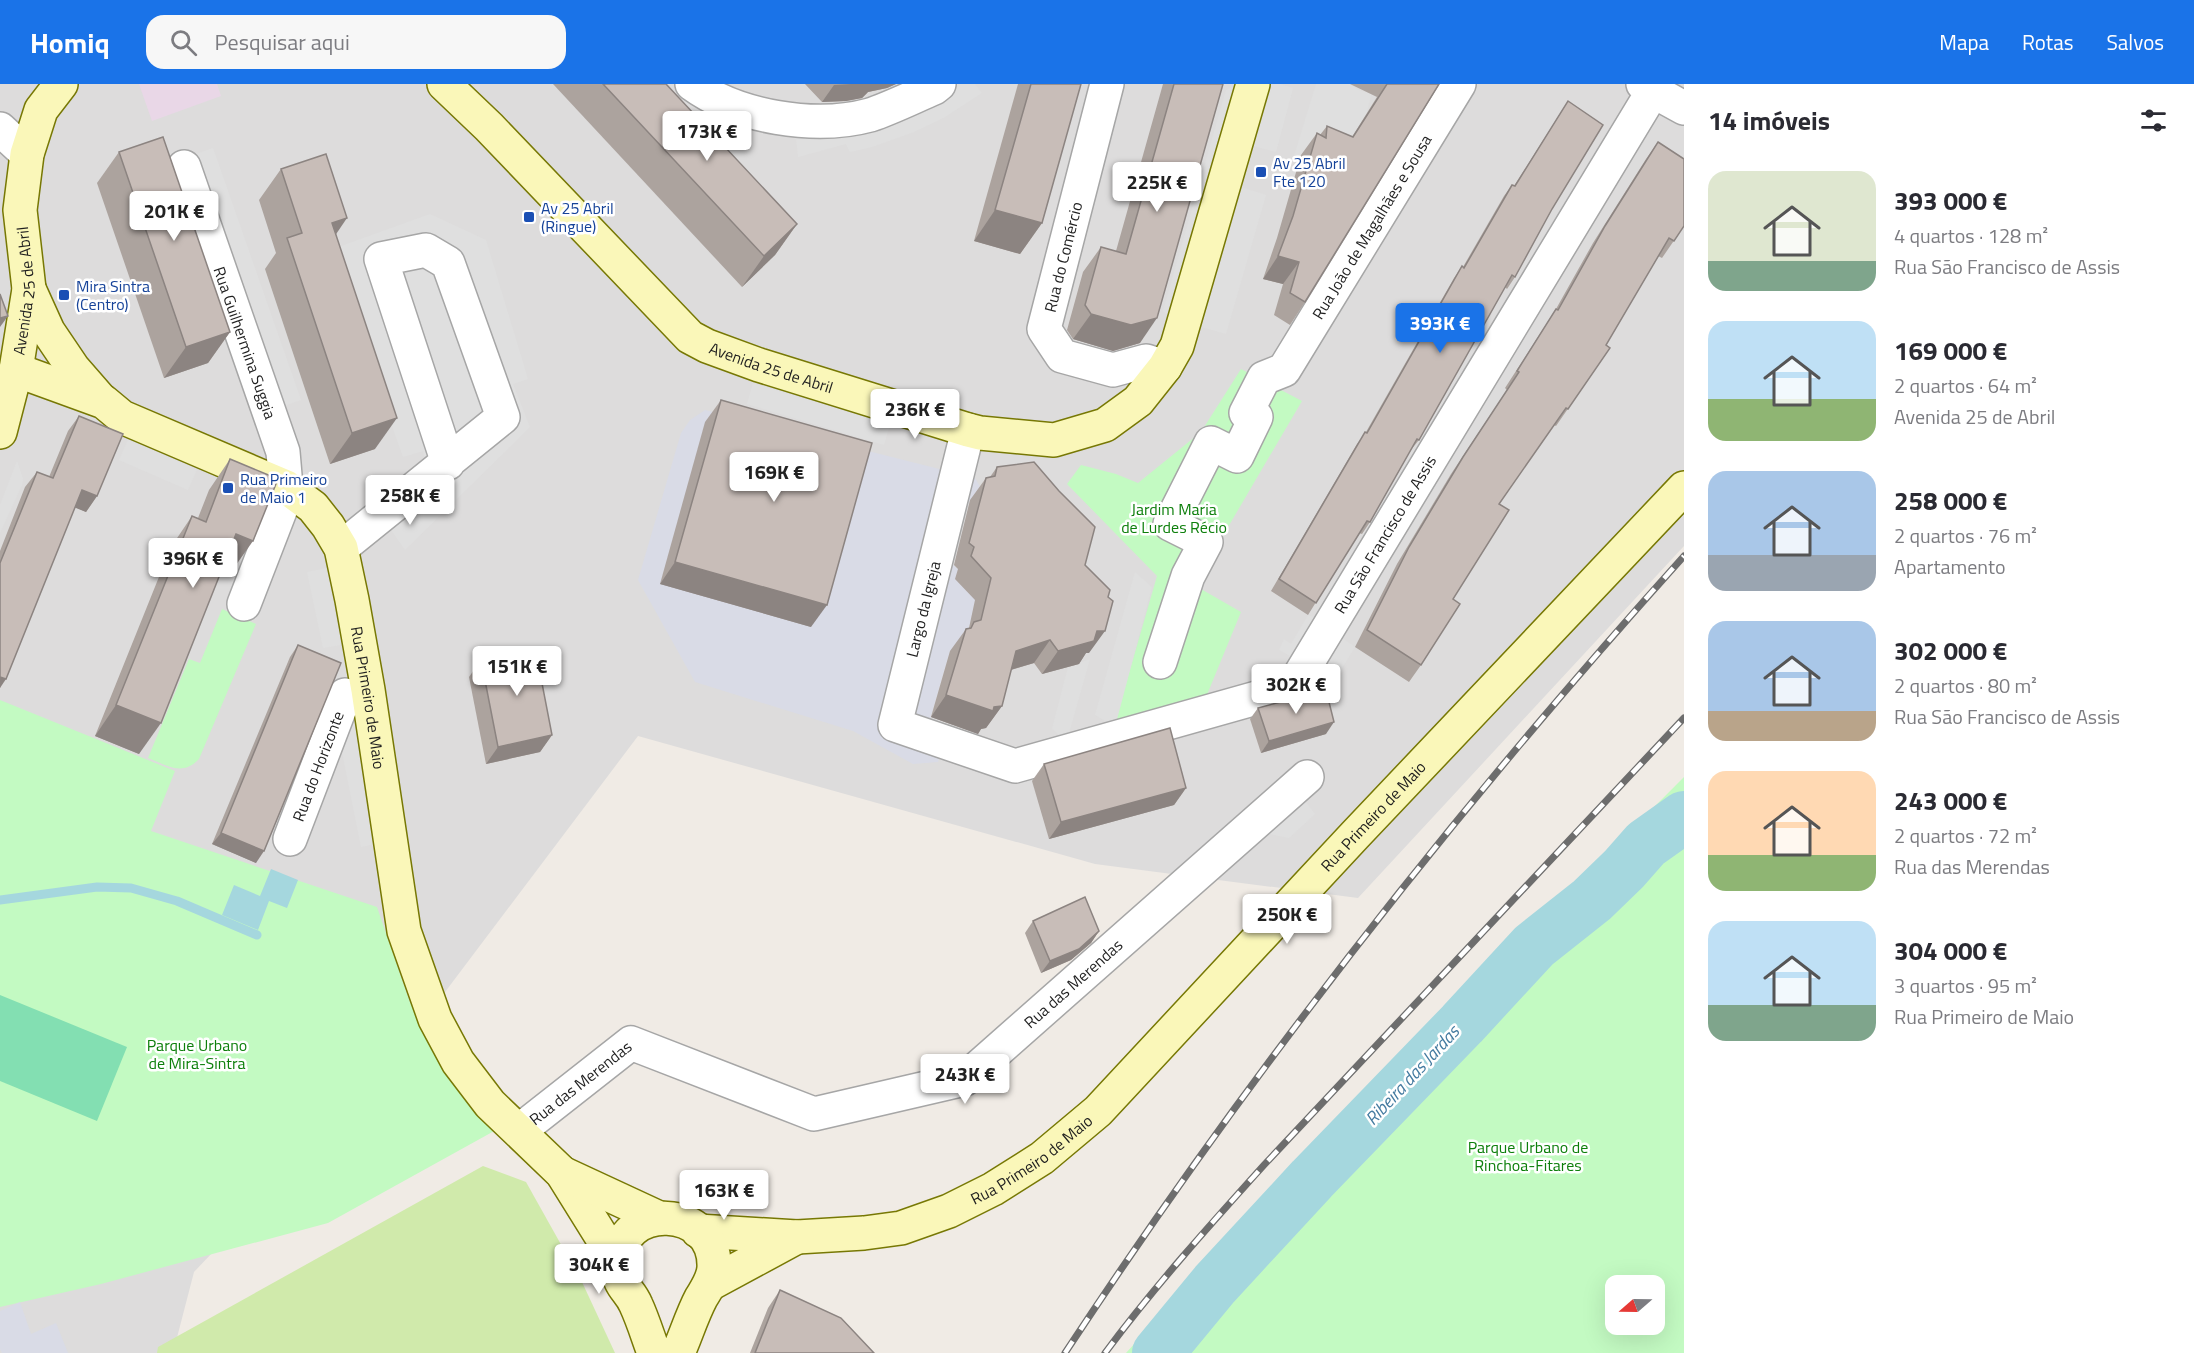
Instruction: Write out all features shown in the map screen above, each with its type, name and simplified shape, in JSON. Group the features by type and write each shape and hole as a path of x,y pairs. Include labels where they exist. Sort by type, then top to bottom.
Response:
{"street":[{"name":"Avenida 25 de Abril","path":"0,432 29,289 20,210 27,154 41,110 61,84"},
{"name":"Avenida 25 de Abril","path":"444,84 489,127 690,337 707,346 759,365 968,430 1054,440 1105,425 1138,401 1165,368 1178,346 1252,84"},
{"path":"692,84 706,94 753,113 804,121 837,120 870,115 939,84"},
{"name":"Rua do Comércio","path":"1107,84 1044,329 1062,356 1113,370 1146,361 1165,368"},
{"name":"Rua João de Magalhães e Sousa","path":"1160,662 1188,576 1206,542 1170,524 1210,443 1237,456 1256,417 1246,412 1264,378 1284,370 1459,84"},
{"path":"1648,87 1684,108"},
{"name":"Rua São Francisco de Assis","path":"957,746 1015,766 1292,688 1648,87"},
{"path":"0,129 27,154"},
{"name":"Rua Guilhermina Suggia","path":"184,167 284,452 286,487 280,511 244,604"},
{"path":"341,548 448,463 503,417 448,263 426,250 381,259 448,463"},
{"path":"29,289 48,331 73,368 104,402"},
{"name":"Rua Primeiro de Maio","path":"8,391 104,402 122,417 286,487 313,507 328,526 341,548 368,690 404,931 435,1019 458,1062 490,1104 562,1173 618,1263"},
{"name":"Largo da Igreja","path":"957,746 895,725 968,430"},
{"name":"Rua Primeiro de Maio","path":"698,1231 797,1236 864,1233 901,1228 949,1211 993,1189 1050,1152 1098,1111 1355,835 1684,488"},
{"name":"Rua do Horizonte","path":"290,839 345,695"},
{"name":"Rua das Merendas","path":"519,1131 631,1043 814,1114 965,1079 1306,777"},
{"name":"Rua Primeiro de Maio","path":"562,1173 659,1218"},
{"path":"654,1353 636,1303 620,1280 618,1263 622,1247 630,1233 644,1223 659,1218 673,1218 689,1224 698,1231 711,1248 714,1268 678,1353"},
{"name":"Rua Primeiro de Maio","path":"706,1291 797,1236"},
{"path":"636,1303 651,1311 667,1313 688,1308 706,1291"}],"shaded area":[{"path":"0,84 1684,84 1684,546 1358,898 1095,864 638,736 387,1069 194,1272 173,1353 0,1353"},
{"path":"139,84 217,84 221,96 152,121"},
{"path":"949,84 975,84 982,93 945,117 914,132 872,147 850,152 846,144 798,157 795,130"},
{"path":"1239,84 1172,321 1163,311 1226,90"},
{"path":"1269,84 1280,84 1293,88 1276,152 1253,146"},
{"path":"1316,84 1350,84 1371,94 1367,113 1337,159 1294,156"},
{"path":"213,148 301,400 281,407 193,155"},
{"path":"1241,187 1266,195 1226,334 1201,327"},
{"path":"430,214 486,240 528,379 513,384 530,427 405,550 376,508 427,468 423,451 403,457 330,250"},
{"path":"753,383 890,424 884,445 747,404"},
{"path":"705,410 975,478 982,490 980,499 969,501 963,521 955,521 951,537 957,544 951,563 958,569 975,600 966,643 950,651 928,726 942,748 938,762 913,764 853,731 695,682 638,580 681,433 690,420"},
{"path":"130,435 199,465 188,490 119,460"},
{"path":"17,461 23,479 22,485 0,533 0,505"},
{"path":"331,567 347,644 323,648 307,572"},
{"path":"1135,572 1152,587 1115,727 1095,715"},
{"path":"1308,615 1323,621 1300,661 1279,650 1284,639 1291,644"},
{"path":"1341,637 1355,647 1335,680 1318,674"},
{"path":"1090,659 1069,733 1062,738 1052,729 1068,667"},
{"path":"359,713 384,842 361,847 335,717"},
{"path":"1301,796 1315,814 1289,838 1259,832"},
{"path":"20,1302 31,1334 56,1323 68,1353 2,1353 0,1349 0,1311"}],"green space":[{"name":"Jardim Maria de Lurdes Récio","path":"1241,369 1302,401 1194,585 1241,612 1204,702 1114,725 1157,576 1067,484 1081,465 1116,474 1138,483 1201,432"},
{"path":"222,609 256,624 199,759 187,767 174,768 148,758 189,659 200,663"},
{"name":"Parque Urbano de Mira-Sintra","path":"0,700 175,771 151,831 377,907 409,1000 427,1037 496,1130 328,1223 101,1284 0,1307"},
{"name":"Parque Urbano de Rinchoa-Fitares","path":"1684,777 1684,1353 1126,1353 1286,1176"},
{"path":"0,995 127,1047 97,1121 0,1081"},
{"path":"483,1166 526,1182 582,1282 615,1353 157,1353 158,1347"}],"water":[{"path":"271,869 298,880 287,908 269,901 258,930 222,915 234,885 260,896"}],"building":[{"path":"603,84 666,84 797,224 764,256"},
{"path":"1031,84 1081,84 1042,223 995,210"},
{"path":"1174,84 1223,84 1157,318 1131,325 1091,314 1085,305 1101,247 1126,254"},
{"path":"1387,84 1439,84 1305,302 1290,293 1299,262 1278,256 1293,216 1317,133 1326,138 1327,126 1353,137"},
{"path":"1568,101 1603,125 1552,209 1515,277 1512,275 1370,522 1367,521 1316,603 1279,579 1365,432 1367,433 1462,266 1464,268 1512,185 1515,186"},
{"path":"163,137 230,332 186,347 119,152"},
{"path":"1658,142 1684,159 1684,226 1674,241 1669,238 1606,345 1610,348 1499,504 1509,510 1453,599 1460,604 1421,665 1367,630 1409,547 1463,457 1519,372 1517,371 1556,309 1558,310 1605,226"},
{"path":"326,154 347,218 332,223 397,418 352,433 287,238 302,233 281,169"},
{"path":"0,294 8,316 0,318"},
{"path":"721,400 872,443 827,605 675,562"},
{"path":"79,416 123,434 97,496 82,490 6,679 0,677 0,563 37,472 53,478"},
{"path":"230,459 278,479 253,541 236,534 161,723 116,705 192,516 206,522"},
{"path":"1034,462 1095,527 1085,565 1110,590 1108,597 1113,601 1105,631 1097,631 1094,641 1058,651 1050,640 1016,651 1002,706 994,707 993,711 946,695 966,629 971,628 974,622 981,620 991,578 971,556 974,547 969,543 986,478 995,476 997,467"},
{"path":"298,645 341,663 264,851 221,833"},
{"path":"535,647 552,735 498,747 481,660"},
{"path":"1326,690 1334,722 1269,741 1258,708"},
{"path":"1170,728 1186,788 1061,822 1044,764"},
{"path":"1085,897 1099,931 1079,949 1050,961 1033,921"},
{"path":"780,1290 841,1318 874,1353 755,1353"}],"waterway":[{"name":"Ribeira das Jardas","path":"1158,1353 1215,1284 1312,1179 1534,946 1592,900 1646,844 1684,817"},
{"path":"0,900 97,887 131,888 177,901 257,935"},
{"path":"1191,1280 1206,1294"}],"railway":[{"path":"1065,1353 1135,1248 1208,1145 1360,943 1518,746 1684,556"},
{"path":"1105,1353 1162,1281 1264,1165 1684,718"}],"place":[{"name":"Av 25 Abril Fte 120","path":"1261,172"},
{"name":"Av 25 Abril (Ringue)","path":"529,217"},
{"name":"Mira Sintra (Centro)","path":"64,295"},
{"name":"Rua Primeiro de Maio 1","path":"228,488"}]}
